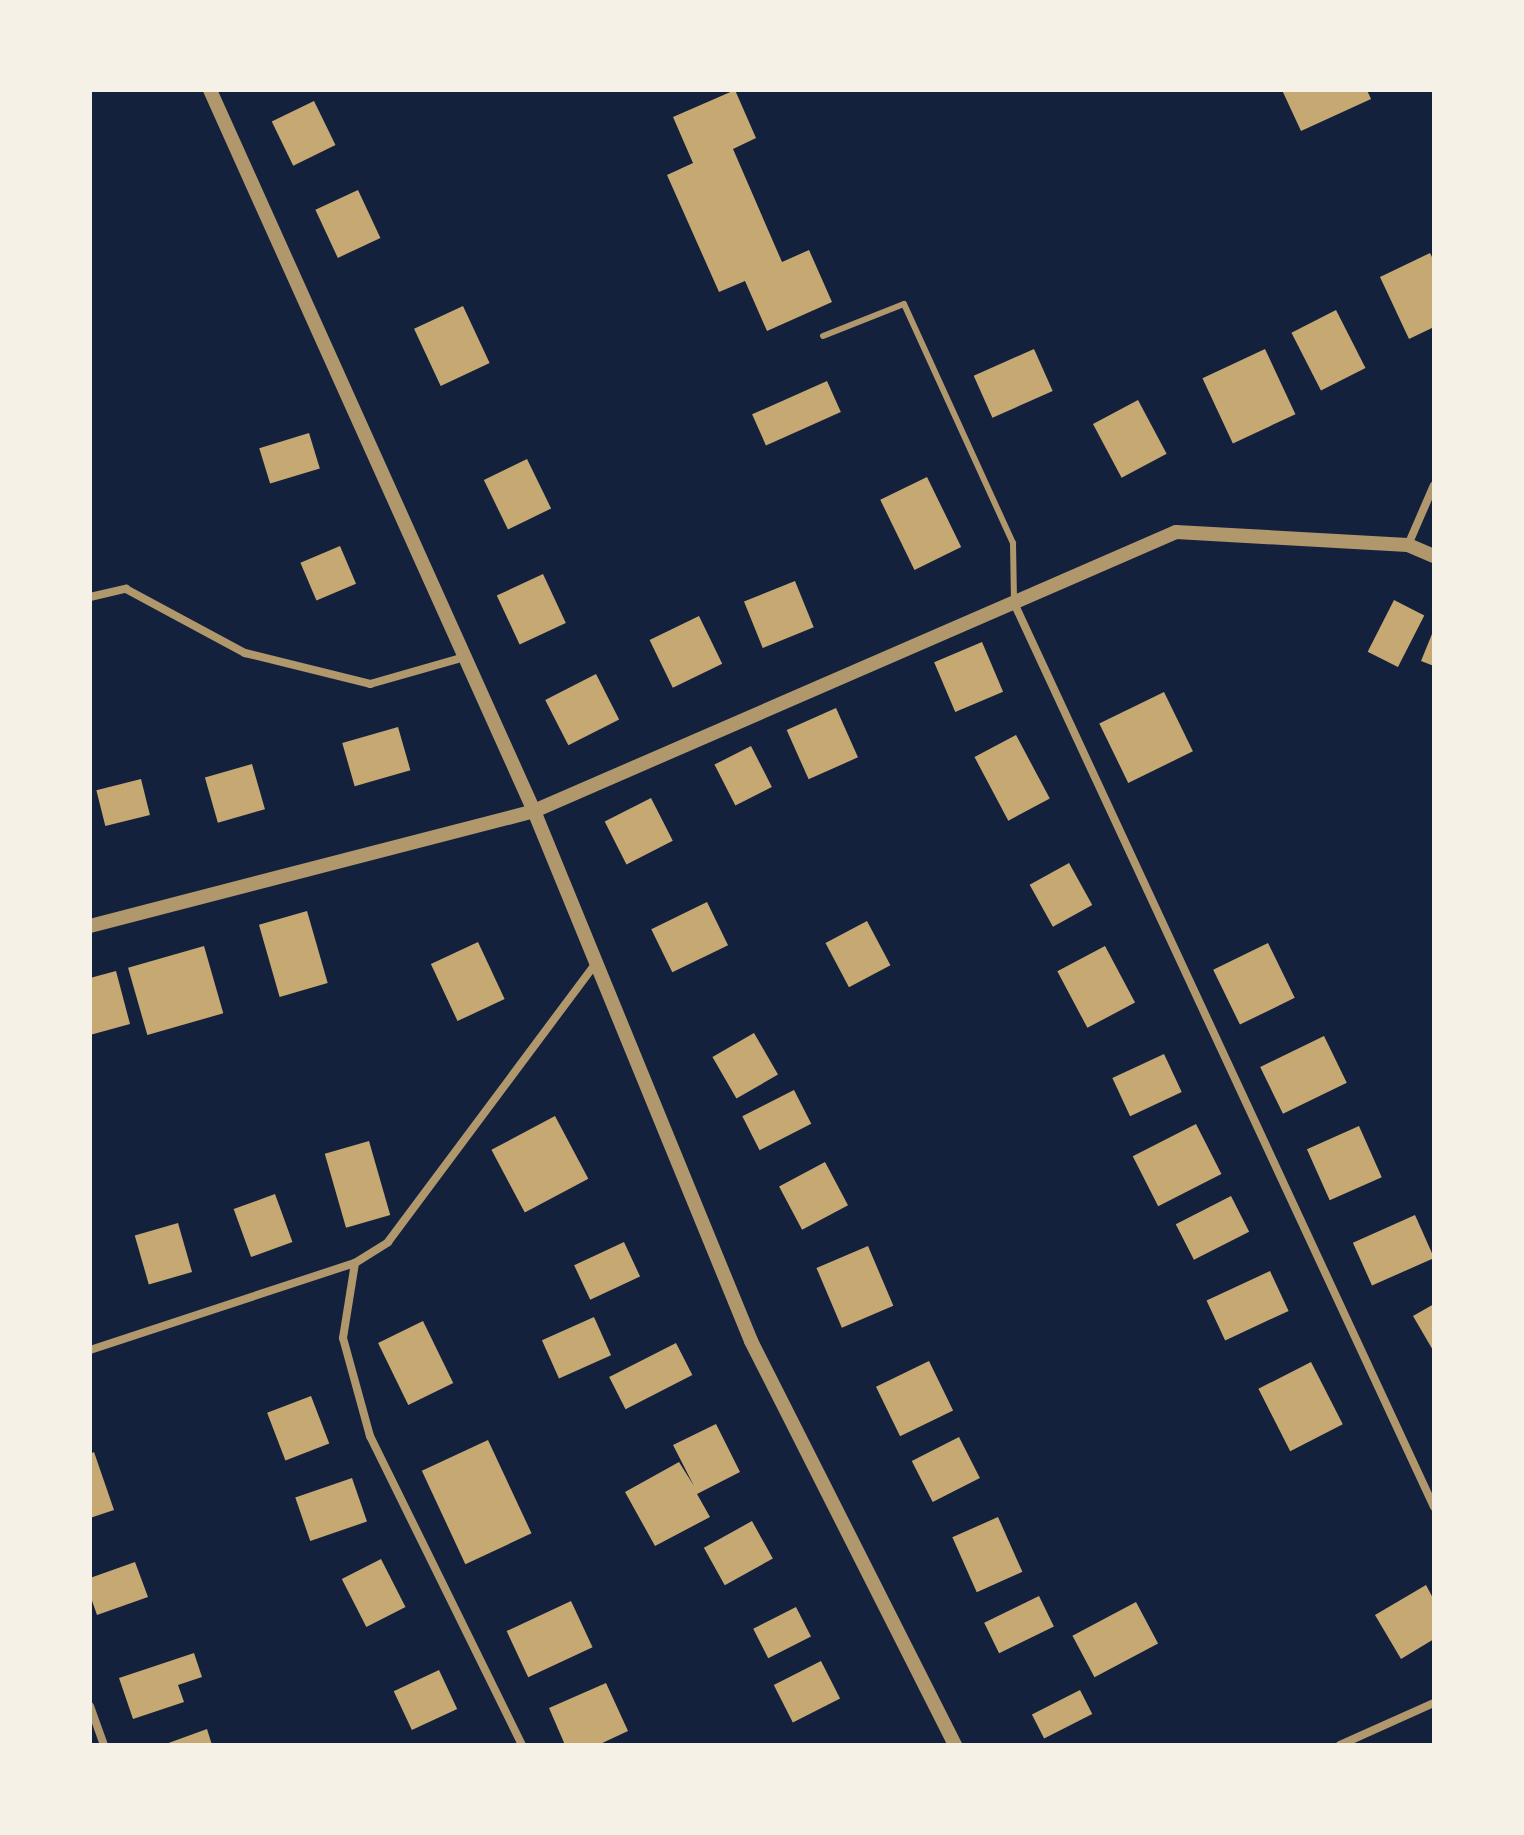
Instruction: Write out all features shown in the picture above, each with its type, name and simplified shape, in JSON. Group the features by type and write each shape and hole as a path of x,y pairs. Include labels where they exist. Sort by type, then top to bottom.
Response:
{"street":[{"path":"210,90 534,811 751,1341 955,1745"},
{"path":"1408,545 1434,485"},
{"path":"90,926 534,811 1176,532 1408,545 1434,556"},
{"path":"90,597 126,589 245,653 370,684 465,657"},
{"path":"1014,603 1434,1507"},
{"path":"90,1350 355,1263 388,1242 595,964"},
{"path":"355,1263 343,1338 370,1436 522,1745"},
{"path":"1340,1745 1434,1703"},
{"path":"90,1706 104,1745"}],"lane":[{"path":"823,336 904,304 1013,543 1014,603"}],"building":[{"path":"735,90 756,138 733,149 782,262 809,250 832,302 767,331 745,281 719,292 667,175 693,163 673,117"},
{"path":"1282,90 1367,90 1371,99 1301,131"},
{"path":"314,101 335,145 293,166 272,122"},
{"path":"358,190 380,238 338,258 315,210"},
{"path":"1430,253 1434,261 1434,327 1409,339 1380,277"},
{"path":"463,306 490,363 441,386 414,329"},
{"path":"1336,310 1366,368 1321,391 1291,333"},
{"path":"1034,349 1053,391 992,418 974,376"},
{"path":"1265,349 1295,414 1233,443 1202,378"},
{"path":"827,381 841,412 766,445 752,414"},
{"path":"1138,400 1167,454 1122,478 1093,424"},
{"path":"309,433 320,468 270,484 259,448"},
{"path":"527,459 551,508 508,529 484,480"},
{"path":"927,477 961,547 914,570 880,500"},
{"path":"340,546 356,584 316,601 300,563"},
{"path":"543,574 566,623 520,644 497,596"},
{"path":"795,581 814,627 763,648 744,602"},
{"path":"1394,600 1424,615 1398,667 1368,652"},
{"path":"699,616 722,664 673,688 650,640"},
{"path":"1434,629 1434,666 1421,661"},
{"path":"982,642 1003,692 955,712 934,662"},
{"path":"596,674 619,719 568,745 545,700"},
{"path":"1164,692 1193,751 1128,783 1099,724"},
{"path":"836,708 858,757 809,779 787,730"},
{"path":"398,727 410,770 355,786 342,743"},
{"path":"1016,735 1050,799 1008,821 975,757"},
{"path":"751,746 772,787 735,806 714,765"},
{"path":"252,764 265,809 218,823 205,778"},
{"path":"141,779 150,815 105,826 96,790"},
{"path":"651,798 673,841 626,864 605,822"},
{"path":"1069,863 1092,905 1053,927 1030,885"},
{"path":"707,902 728,945 672,972 651,929"},
{"path":"307,911 328,983 280,997 259,925"},
{"path":"867,921 890,965 849,987 826,943"},
{"path":"478,942 505,999 457,1021 431,964"},
{"path":"1268,943 1295,998 1240,1025 1213,970"},
{"path":"204,946 223,1013 147,1035 128,968"},
{"path":"1105,946 1135,1003 1087,1028 1057,971"},
{"path":"116,971 130,1024 90,1035 90,978"},
{"path":"754,1033 778,1075 736,1099 712,1057"},
{"path":"1324,1036 1347,1083 1283,1114 1260,1067"},
{"path":"1164,1054 1182,1092 1130,1116 1112,1078"},
{"path":"794,1090 811,1124 760,1150 742,1116"},
{"path":"555,1116 588,1179 525,1212 491,1150"},
{"path":"1196,1124 1221,1174 1158,1206 1133,1156"},
{"path":"1359,1126 1382,1177 1330,1200 1307,1149"},
{"path":"369,1141 390,1215 346,1228 325,1154"},
{"path":"825,1162 848,1205 802,1230 779,1186"},
{"path":"275,1194 292,1242 251,1257 234,1209"},
{"path":"1231,1196 1249,1232 1194,1260 1176,1224"},
{"path":"1415,1215 1434,1258 1372,1286 1353,1243"},
{"path":"178,1223 192,1272 149,1284 135,1235"},
{"path":"624,1242 640,1276 590,1300 574,1265"},
{"path":"868,1246 893,1306 842,1328 816,1268"},
{"path":"1270,1271 1289,1311 1225,1340 1207,1301"},
{"path":"1434,1304 1434,1352 1413,1316"},
{"path":"594,1317 611,1355 559,1379 542,1340"},
{"path":"423,1321 453,1383 408,1405 378,1343"},
{"path":"676,1343 692,1375 626,1409 609,1377"},
{"path":"929,1361 953,1410 900,1436 876,1387"},
{"path":"1311,1362 1343,1424 1290,1451 1258,1389"},
{"path":"311,1396 329,1444 285,1460 267,1413"},
{"path":"716,1424 740,1472 697,1494 710,1517 655,1546 625,1492 679,1462 694,1486 673,1445"},
{"path":"959,1437 980,1478 933,1502 912,1461"},
{"path":"488,1440 532,1533 465,1564 422,1471"},
{"path":"94,1452 114,1510 90,1518 90,1454"},
{"path":"352,1478 367,1521 310,1541 295,1498"},
{"path":"998,1517 1022,1572 977,1592 952,1537"},
{"path":"752,1521 773,1559 725,1585 704,1548"},
{"path":"381,1559 406,1607 366,1627 342,1579"},
{"path":"135,1562 148,1597 97,1615 90,1595 90,1578"},
{"path":"1426,1585 1434,1600 1434,1639 1401,1659 1375,1615"},
{"path":"1039,1596 1054,1627 999,1653 984,1623"},
{"path":"571,1601 593,1647 528,1677 507,1631"},
{"path":"1136,1602 1158,1643 1094,1677 1072,1636"},
{"path":"796,1607 811,1636 768,1658 753,1629"},
{"path":"194,1653 202,1677 178,1685 184,1702 133,1719 119,1678"},
{"path":"821,1661 840,1698 793,1722 774,1685"},
{"path":"439,1670 457,1709 412,1730 394,1691"},
{"path":"606,1683 628,1731 598,1745 565,1745 549,1708"},
{"path":"1080,1690 1092,1714 1044,1739 1032,1715"},
{"path":"207,1729 212,1745 163,1745"}]}
